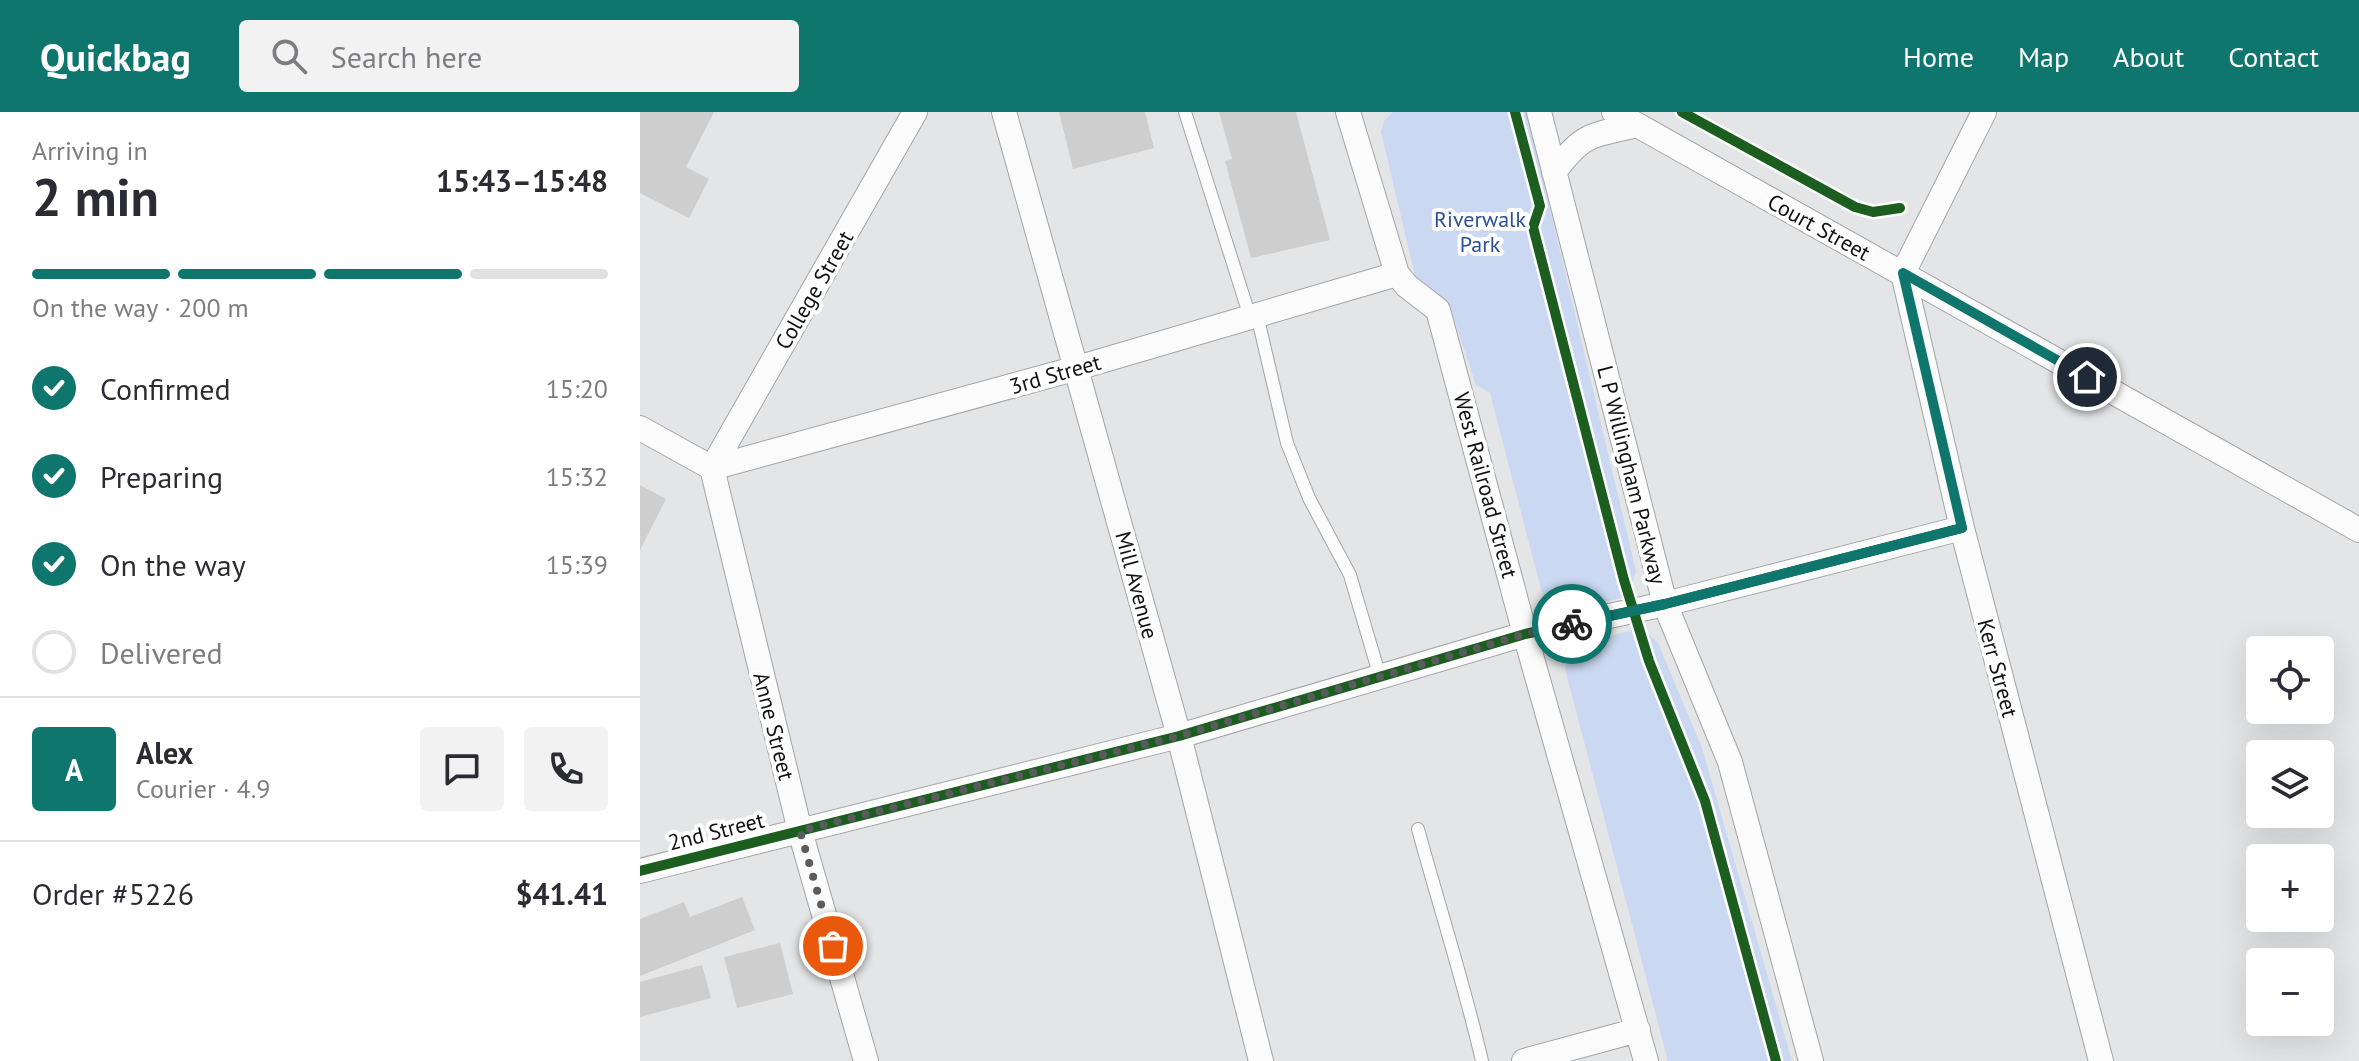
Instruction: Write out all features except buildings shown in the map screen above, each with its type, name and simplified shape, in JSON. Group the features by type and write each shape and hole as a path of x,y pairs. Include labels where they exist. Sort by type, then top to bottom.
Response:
{"street":[{"name":"College Street","path":"712,468 915,112"},
{"name":"Mill Avenue","path":"1004,112 1179,736 1261,1061"},
{"path":"1348,112 1397,274"},
{"name":"L P Willingham Parkway","path":"1539,112 1665,604 1730,762 1811,1061"},
{"name":"Court Street","path":"1614,112 2359,530"},
{"path":"1903,273 1984,112"},
{"path":"1554,172 1580,141 1592,135 1637,125"},
{"name":"Kerr Street","path":"1903,273 1962,528 2101,1061"},
{"name":"3rd Street","path":"712,468 1077,368 1397,274"},
{"name":"West Railroad Street","path":"1397,274 1407,286 1438,310 1525,634 1646,1061"},
{"path":"640,428 712,468"},
{"name":"Anne Street","path":"712,468 800,831 866,1061"},
{"name":"2nd Street","path":"640,871 1179,736 1525,634 1665,604 1962,528"},
{"path":"1524,1061 1638,1030"}],"lane":[{"path":"1185,112 1253,316 1287,443 1309,498 1350,575 1380,677"},
{"path":"1418,829 1455,964 1469,1001 1482,1061"}],"green space":[{"name":"Riverwalk Park","path":"1393,112 1527,112 1636,571 1630,593 1622,598 1560,611 1552,607 1542,593 1490,393 1476,385 1450,307 1416,280 1381,132 1384,121"},
{"path":"1632,630 1649,634 1658,643 1702,748 1792,1061 1668,1061 1565,669 1572,647"}],"cycle path":[{"path":"1515,112 1540,206 1533,227 1624,580 1649,661 1705,801 1776,1061"},
{"path":"1682,112 1855,207 1873,212 1900,208"},
{"path":"640,871 1179,736 1525,634 1665,604 1962,528"}],"way so far":[{"path":"833,946 800,831 1179,736 1525,634 1572,624"}],"route":[{"path":"1572,624 1665,604 1962,528 1903,273 2087,377"}]}
